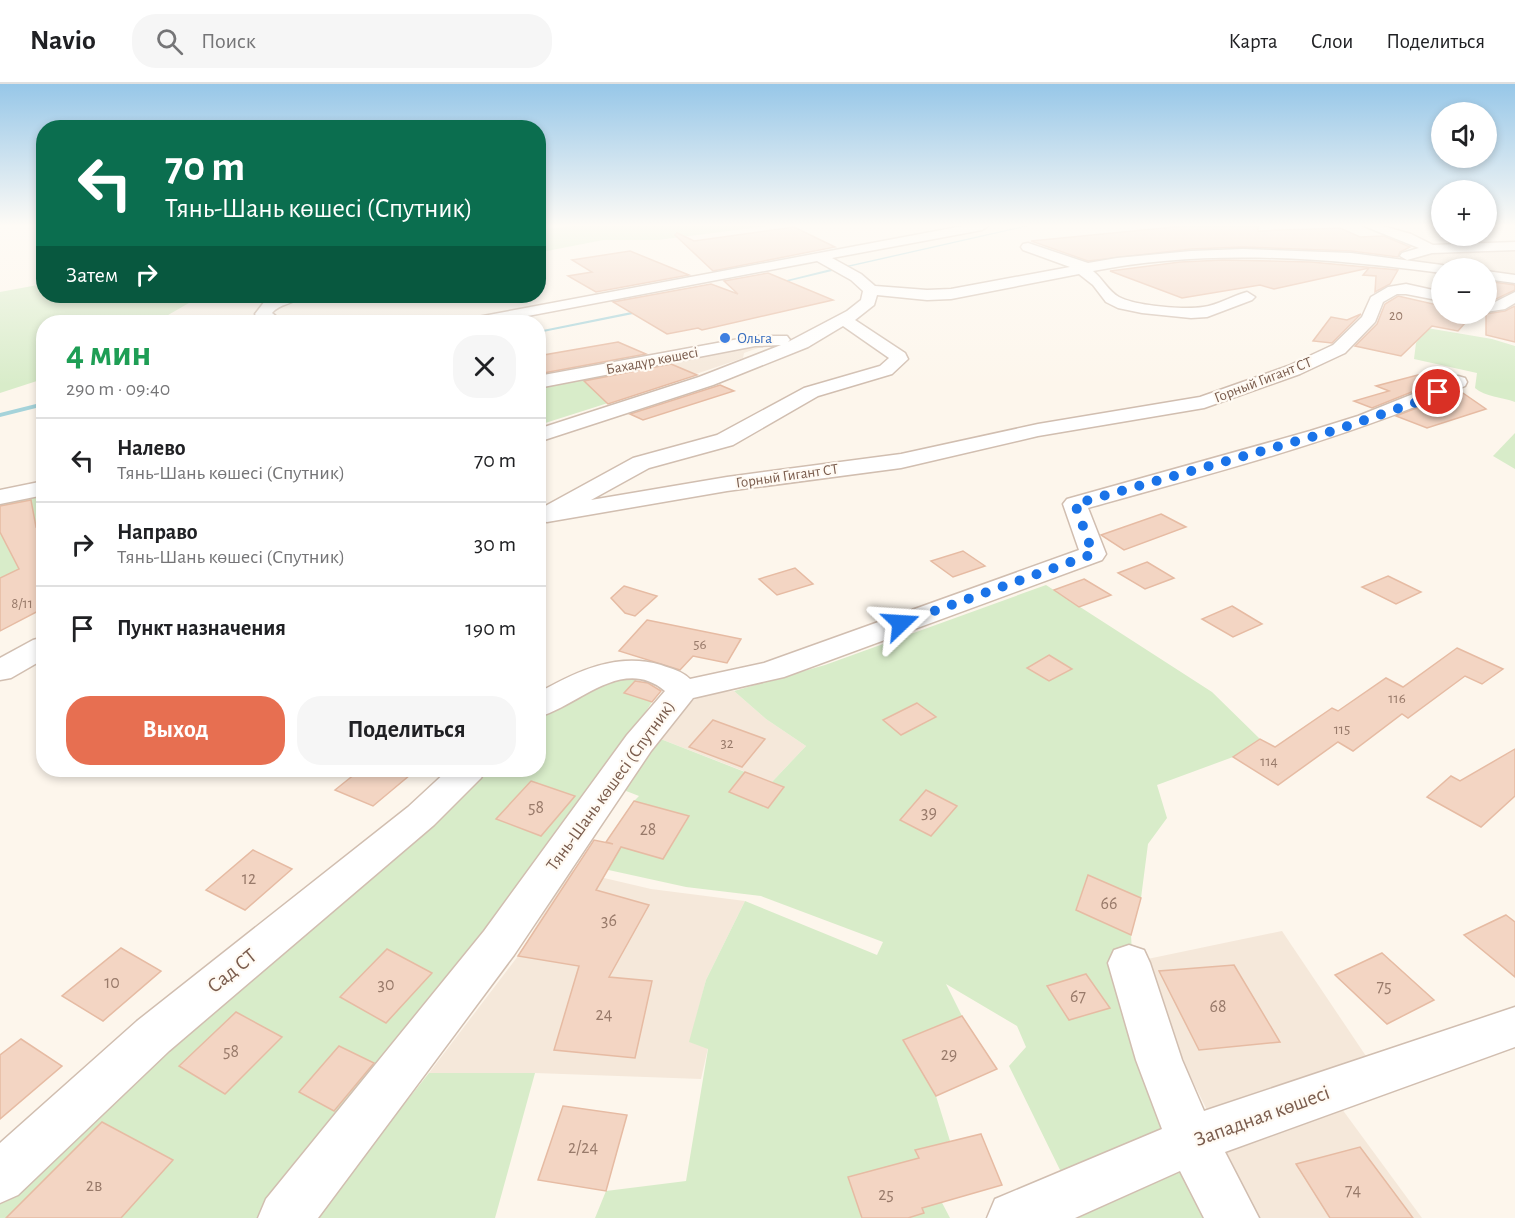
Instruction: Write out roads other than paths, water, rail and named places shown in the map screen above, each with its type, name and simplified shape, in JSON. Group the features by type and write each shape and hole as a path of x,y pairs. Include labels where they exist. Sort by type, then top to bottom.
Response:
{"street":[{"path":"509,315 698,279"},
{"path":"858,279 871,290 927,295 951,294 1032,279"},
{"path":"1095,279 1111,299 1124,305 1142,308 1191,313 1208,312 1246,297"},
{"name":"Горный Гигант СТ","path":"843,319 896,353 899,359 886,370 811,392 725,440 642,463 547,515 727,484 901,461 1038,430 1204,402 1294,370 1339,349 1369,319 1376,300 1393,290 1406,289 1431,295"},
{"name":"Бахадүр көшесі","path":"546,434 706,381 802,343 868,302 871,290"},
{"path":"1497,306 1515,297"},
{"name":"Бахадүр көшесі","path":"546,380 755,341 776,339 802,343"},
{"name":"Тянь-Шань көшесі (Спутник)","path":"285,1218 499,943 639,744 682,691 773,670 1093,554 1075,504 1336,430 1417,402 1458,382"},
{"path":"0,497 36,490"},
{"path":"0,671 36,651"},
{"path":"546,703 584,682 617,669 648,670 677,682 682,691"},
{"name":"Сад СТ","path":"0,1177 153,1036 421,816 463,777"},
{"path":"1129,963 1159,1060 1192,1142 1232,1218"},
{"name":"Западная көшесі","path":"1014,1218 1222,1128 1515,1027"}],"waterway":[{"path":"777,283 794,279"},
{"path":"546,330 641,311"},
{"path":"0,415 36,406"}],"place":[{"name":"Ольга","path":"725,338"}]}
